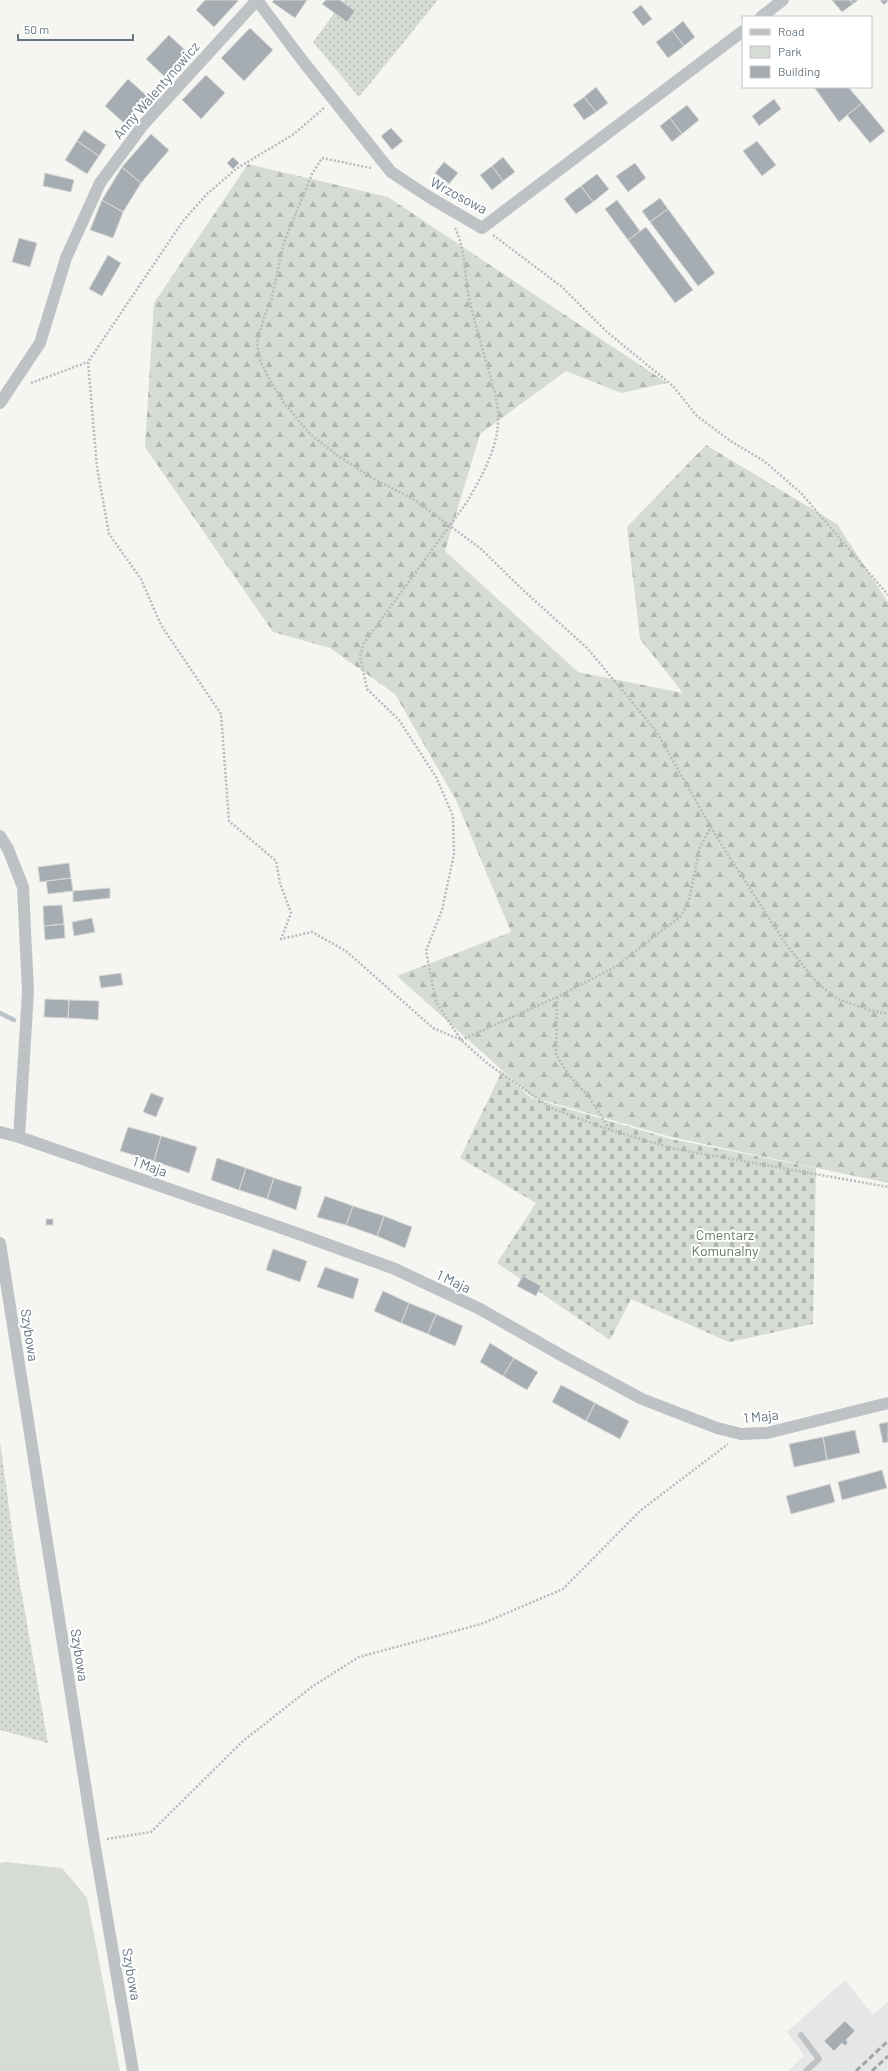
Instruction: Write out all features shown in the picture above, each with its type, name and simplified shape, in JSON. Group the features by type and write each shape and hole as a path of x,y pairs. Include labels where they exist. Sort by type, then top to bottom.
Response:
{"street":[{"name":"Wrzosowa","path":"257,0 391,172 482,228 742,32"},
{"name":"Anny Walentynowicz","path":"0,403 40,343 66,258 100,183 143,125 257,0"},
{"path":"762,16 783,0"},
{"path":"0,836 8,849 22,887 28,992 19,1137"},
{"name":"1 Maja","path":"0,1132 19,1137 296,1233 395,1269 480,1309 566,1358 642,1398 717,1428 741,1434 767,1433 888,1403"},
{"name":"Szybowa","path":"0,1243 94,1841 133,2071"}],"lane":[{"path":"801,2035 819,2060 806,2071"}],"path":[{"path":"30,383 88,362 183,221 207,194 236,169 294,134 333,99"},
{"path":"391,172 322,158 312,174 284,242 272,301 264,317 257,348 268,377 284,403 310,434 372,478 412,498 480,548 588,650 656,731 711,827 786,943 817,983 838,999 869,1010 888,1014"},
{"path":"444,206 456,231 464,262 468,293 498,414 497,430 491,455 481,479 467,502 364,643 360,656 367,689 400,720 436,777 454,816 454,854 442,910 426,951 436,1002 461,1040 488,1064 553,1109 610,1130 676,1149 888,1187"},
{"path":"482,228 562,287 607,332 673,386 696,415 729,440 764,461 801,493 888,595"},
{"path":"88,362 97,467 110,534 141,579 161,625 221,714 229,821 276,861 280,883 291,914 281,940 312,932 346,951 433,1028 461,1040 557,997 615,967 681,916 689,900 700,848 711,827"},
{"path":"557,997 556,1055 569,1075 589,1097 610,1130"},
{"path":"94,1841 151,1832 244,1741 312,1686 359,1657 481,1624 563,1589 641,1510 741,1434"}],"shaded area":[{"path":"845,1980 873,2015 888,2002 888,2071 788,2071 804,2056 787,2032"}],"green space":[{"path":"344,0 438,0 359,97 313,42"},
{"path":"248,164 388,197 667,383 621,393 566,371 480,434 445,551 578,672 683,693 640,639 627,527 706,445 837,524 888,602 888,1183 671,1137 532,1097 397,976 511,932 456,800 395,694 330,648 273,632 145,447 154,303"},
{"name":"Cmentarz Komunalny","path":"502,1071 531,1098 671,1139 816,1168 813,1324 729,1342 631,1299 610,1340 497,1263 536,1203 460,1158"},
{"path":"0,1441 17,1567 48,1743 0,1730"},
{"path":"5,1862 62,1868 87,1898 120,2071 0,2071 0,1863"}],"building":[{"path":"205,0 238,1 214,27 196,10"},
{"path":"274,0 307,0 295,18 272,2"},
{"path":"326,0 340,0 355,11 347,22 322,4"},
{"path":"832,0 850,0 853,4 842,12"},
{"path":"850,0 858,0 853,4"},
{"path":"880,0 888,0 888,1 884,5"},
{"path":"641,5 652,19 643,26 632,12"},
{"path":"683,21 695,37 684,46 672,30"},
{"path":"250,28 273,50 244,81 221,58"},
{"path":"672,30 684,46 668,58 656,42"},
{"path":"169,35 188,53 166,78 146,59"},
{"path":"206,75 225,93 201,119 182,100"},
{"path":"128,79 148,97 124,123 105,106"},
{"path":"596,87 608,103 596,112 584,97"},
{"path":"815,88 849,88 862,103 839,122"},
{"path":"584,97 596,112 584,120 573,105"},
{"path":"774,99 781,109 759,126 752,116"},
{"path":"862,103 885,131 870,143 847,115"},
{"path":"687,105 699,120 682,134 670,118"},
{"path":"670,118 682,134 672,142 660,126"},
{"path":"391,128 403,141 392,150 381,136"},
{"path":"84,130 106,145 99,156 77,141"},
{"path":"151,134 169,150 141,183 122,167"},
{"path":"77,141 99,156 87,174 65,160"},
{"path":"757,141 776,165 762,176 743,151"},
{"path":"233,157 239,163 233,169 227,163"},
{"path":"503,157 515,172 503,181 492,166"},
{"path":"444,162 458,173 449,184 435,173"},
{"path":"635,163 646,178 628,192 616,176"},
{"path":"492,166 503,181 492,190 480,175"},
{"path":"122,167 141,183 123,212 102,200"},
{"path":"45,173 74,180 71,192 43,186"},
{"path":"597,174 609,189 593,202 581,186"},
{"path":"581,186 593,202 576,214 564,199"},
{"path":"660,198 668,209 650,222 642,211"},
{"path":"102,200 123,212 113,238 90,230"},
{"path":"617,200 640,231 628,240 605,209"},
{"path":"668,209 715,273 698,286 650,222"},
{"path":"646,227 693,290 675,303 628,240"},
{"path":"19,238 37,243 30,267 12,262"},
{"path":"108,255 121,263 102,296 89,289"},
{"path":"69,863 71,878 40,882 38,867"},
{"path":"71,878 73,891 48,894 46,881"},
{"path":"110,888 110,898 73,902 73,891"},
{"path":"62,905 64,924 44,926 43,906"},
{"path":"92,918 95,932 74,936 72,922"},
{"path":"64,924 65,938 45,940 44,926"},
{"path":"121,973 123,985 101,988 99,976"},
{"path":"45,999 69,1000 68,1018 44,1017"},
{"path":"69,1000 99,1001 98,1020 68,1018"},
{"path":"151,1093 164,1098 156,1117 143,1112"},
{"path":"128,1127 161,1136 154,1161 120,1151"},
{"path":"161,1136 197,1147 189,1173 154,1161"},
{"path":"217,1158 246,1168 239,1190 211,1180"},
{"path":"246,1168 274,1178 267,1199 239,1190"},
{"path":"274,1178 302,1187 296,1210 267,1199"},
{"path":"325,1196 353,1206 346,1225 317,1217"},
{"path":"353,1206 384,1216 377,1236 346,1225"},
{"path":"384,1216 412,1227 405,1248 377,1236"},
{"path":"46,1219 53,1219 53,1225 46,1225"},
{"path":"273,1249 307,1261 300,1282 266,1270"},
{"path":"325,1267 359,1279 353,1299 317,1287"},
{"path":"523,1276 541,1286 536,1296 517,1286"},
{"path":"383,1291 409,1303 401,1323 374,1311"},
{"path":"409,1303 436,1314 428,1334 401,1323"},
{"path":"436,1314 463,1326 455,1346 428,1334"},
{"path":"490,1343 514,1358 503,1376 480,1362"},
{"path":"514,1358 538,1372 527,1390 503,1376"},
{"path":"561,1385 595,1403 586,1421 552,1402"},
{"path":"595,1403 629,1421 620,1439 586,1421"},
{"path":"888,1422 888,1442 883,1443 879,1424"},
{"path":"855,1430 860,1453 827,1460 823,1437"},
{"path":"823,1437 827,1460 794,1467 789,1444"},
{"path":"882,1470 887,1488 842,1500 838,1482"},
{"path":"830,1484 835,1502 791,1514 786,1496"},
{"path":"845,2021 855,2031 846,2040 848,2042 845,2046 842,2043 834,2051 824,2041"}],"waterway":[{"path":"0,1013 14,1020"}],"railway":[{"path":"856,2071 888,2041"},
{"path":"872,2071 888,2056"}]}
